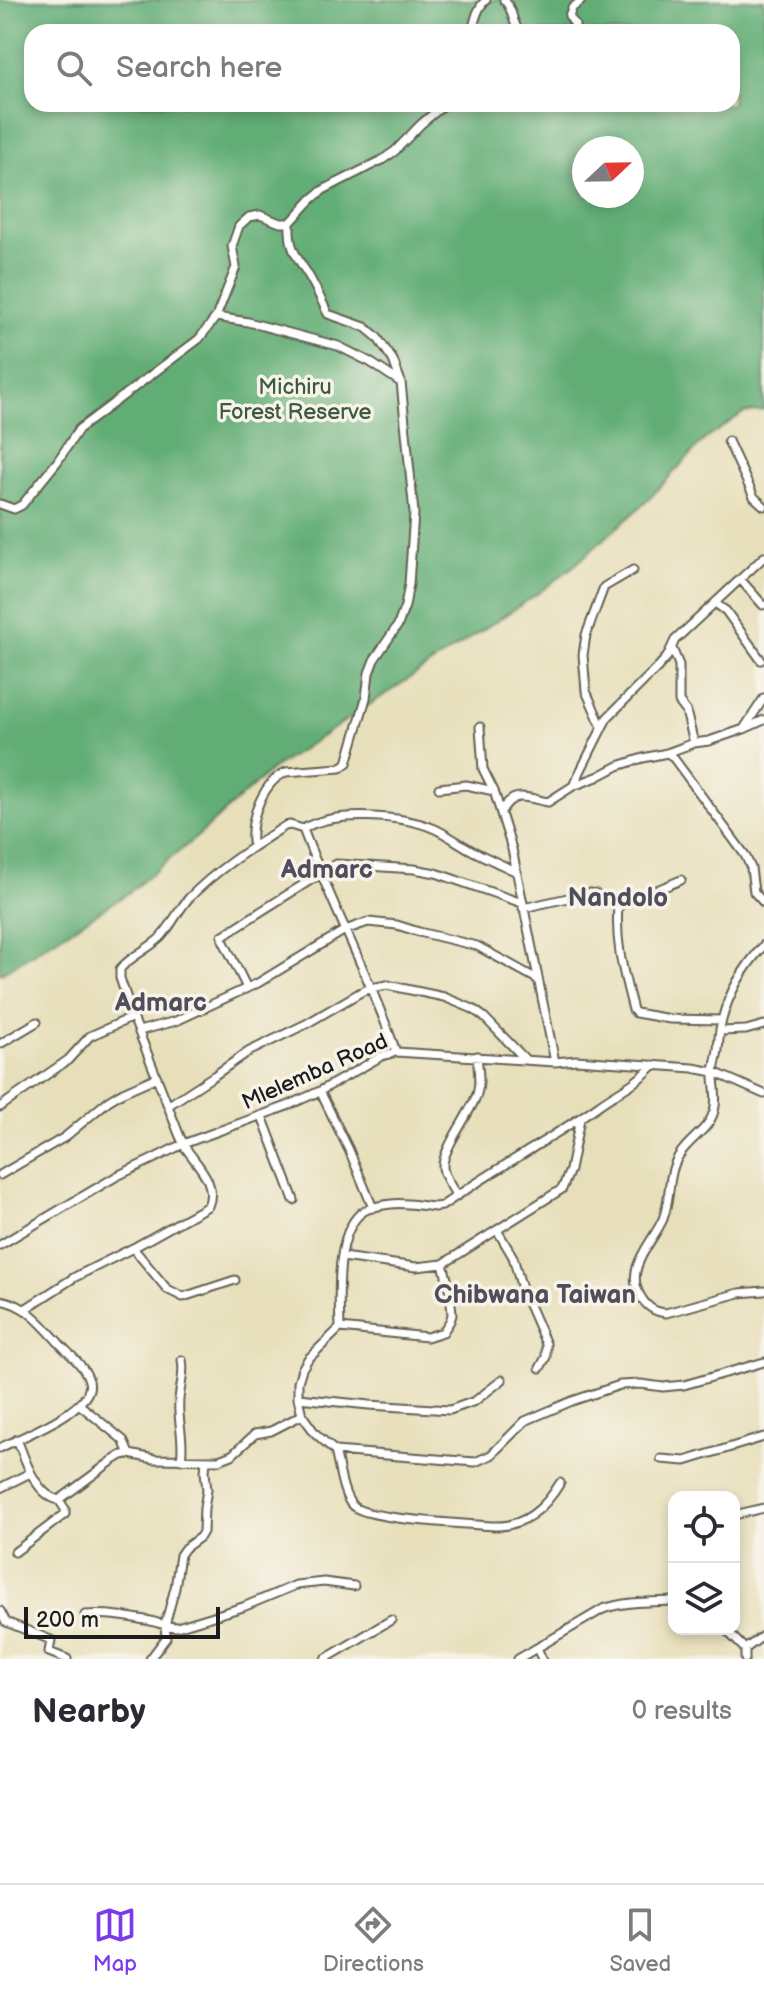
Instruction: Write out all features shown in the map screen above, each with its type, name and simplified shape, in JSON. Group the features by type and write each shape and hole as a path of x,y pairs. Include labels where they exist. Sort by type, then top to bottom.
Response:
{"street":[{"path":"474,24 486,0"},
{"path":"504,0 514,24"},
{"path":"574,24 569,16 572,8 581,1"},
{"path":"255,845 252,835 261,799 267,786 280,774 340,768 347,763 366,698 369,673 374,660 398,625 405,606 414,513 401,382 393,360 377,337 365,327 328,314 311,279 294,255 289,238 290,223 323,190 395,151 435,112"},
{"path":"0,504 14,509 22,505 79,429 199,339 216,317 236,267 232,246 239,226 249,217 260,215 280,223 290,223"},
{"path":"216,317 248,322 338,346 401,382"},
{"path":"728,441 754,497 764,506"},
{"path":"573,786 607,718 667,657 675,640 764,557"},
{"path":"602,727 586,691 583,655 586,635 604,587 633,570"},
{"path":"740,579 763,605"},
{"path":"715,603 726,611 761,660"},
{"path":"672,648 679,665 679,702 686,711 694,743"},
{"path":"744,729 764,698"},
{"path":"501,812 505,805 519,796 548,802 573,786 618,766 709,741 761,721 764,730"},
{"path":"480,727 483,769 501,812 517,872 555,1062"},
{"path":"667,753 745,855 751,868 754,892 764,903"},
{"path":"439,788 466,785 494,791"},
{"path":"25,1309 75,1277 208,1206 211,1193 209,1183 183,1144 120,978 120,969 161,937 181,907 199,888 255,845 290,825 303,829 318,821 348,817 410,821 437,830 517,872"},
{"path":"303,829 396,1052"},
{"path":"247,988 222,936 336,864 414,869 455,879 523,905 590,893 618,906"},
{"path":"618,906 681,880"},
{"path":"618,906 620,962 633,1010 670,1019 722,1020"},
{"path":"139,1031 176,1021 247,988 345,930 368,922 379,922 483,948 537,979"},
{"path":"764,945 738,983 722,1020 714,1072 714,1113 677,1159 663,1219 639,1260 635,1281 643,1301 658,1312 666,1313 739,1293 764,1291"},
{"path":"169,1105 248,1052 371,988 395,986 444,997 464,1005 484,1017 526,1060"},
{"path":"0,1107 68,1060 90,1036 133,1017"},
{"path":"0,1044 37,1022"},
{"path":"720,1031 746,1030 764,1025"},
{"name":"Mlelemba Road","path":"0,1245 117,1176 183,1144 320,1091 382,1056 396,1052 654,1065 714,1072 764,1094"},
{"path":"456,1195 442,1169 451,1144 477,1094 477,1056"},
{"path":"560,1483 542,1508 510,1525 494,1526 358,1510 350,1504 335,1451 315,1433 302,1415 298,1382 308,1359 340,1328 338,1295 342,1257 352,1223 361,1214 393,1203 442,1206 638,1081 654,1065"},
{"path":"0,1175 65,1137 115,1096 157,1077"},
{"path":"320,1091 373,1208"},
{"path":"262,1116 294,1200"},
{"path":"342,1257 416,1267 443,1264 562,1189 570,1170 580,1119"},
{"path":"497,1230 513,1257 522,1289 546,1344 546,1357 540,1368"},
{"path":"133,1248 167,1289 183,1297 235,1280"},
{"path":"340,1328 427,1337 443,1332 452,1315 443,1264"},
{"path":"0,1300 25,1309 51,1334 88,1377 90,1389 80,1405 0,1448"},
{"path":"181,1460 184,1446 178,1403 184,1369 182,1360"},
{"path":"335,1451 475,1462 491,1455 525,1421 572,1401 620,1385 684,1385 764,1362"},
{"path":"298,1398 450,1410 475,1401 502,1380"},
{"path":"80,1405 117,1435 129,1454"},
{"path":"17,1439 30,1473 46,1494 59,1500 122,1455 181,1460 227,1458 255,1434 271,1431 302,1415"},
{"path":"661,1459 685,1461 764,1437"},
{"path":"150,1659 165,1641 165,1625 180,1555 203,1532 207,1496 206,1460"},
{"path":"0,1488 30,1473"},
{"path":"15,1552 65,1514 59,1500"},
{"path":"740,1514 764,1508"},
{"path":"85,1615 113,1614 172,1627 183,1626 252,1604 296,1585 324,1582 354,1586"},
{"path":"518,1659 592,1615 615,1605 668,1601"},
{"path":"1,1616 14,1626 34,1631 51,1640 49,1652 67,1659"},
{"path":"325,1659 391,1620"},
{"path":"731,1635 745,1649 745,1659"},
{"path":"745,1649 764,1635"},
{"path":"537,1648 542,1659"}],"green space":[{"name":"Michiru Forest Reserve","path":"0,0 764,0 764,410 743,413 704,440 648,500 575,565 540,592 271,770 127,894 0,974"}],"district":[{"name":"Admarc","path":"327,870"},
{"name":"Nandolo","path":"618,898"},
{"name":"Admarc","path":"161,1003"},
{"name":"Chibwana Taiwan","path":"535,1295"}]}
